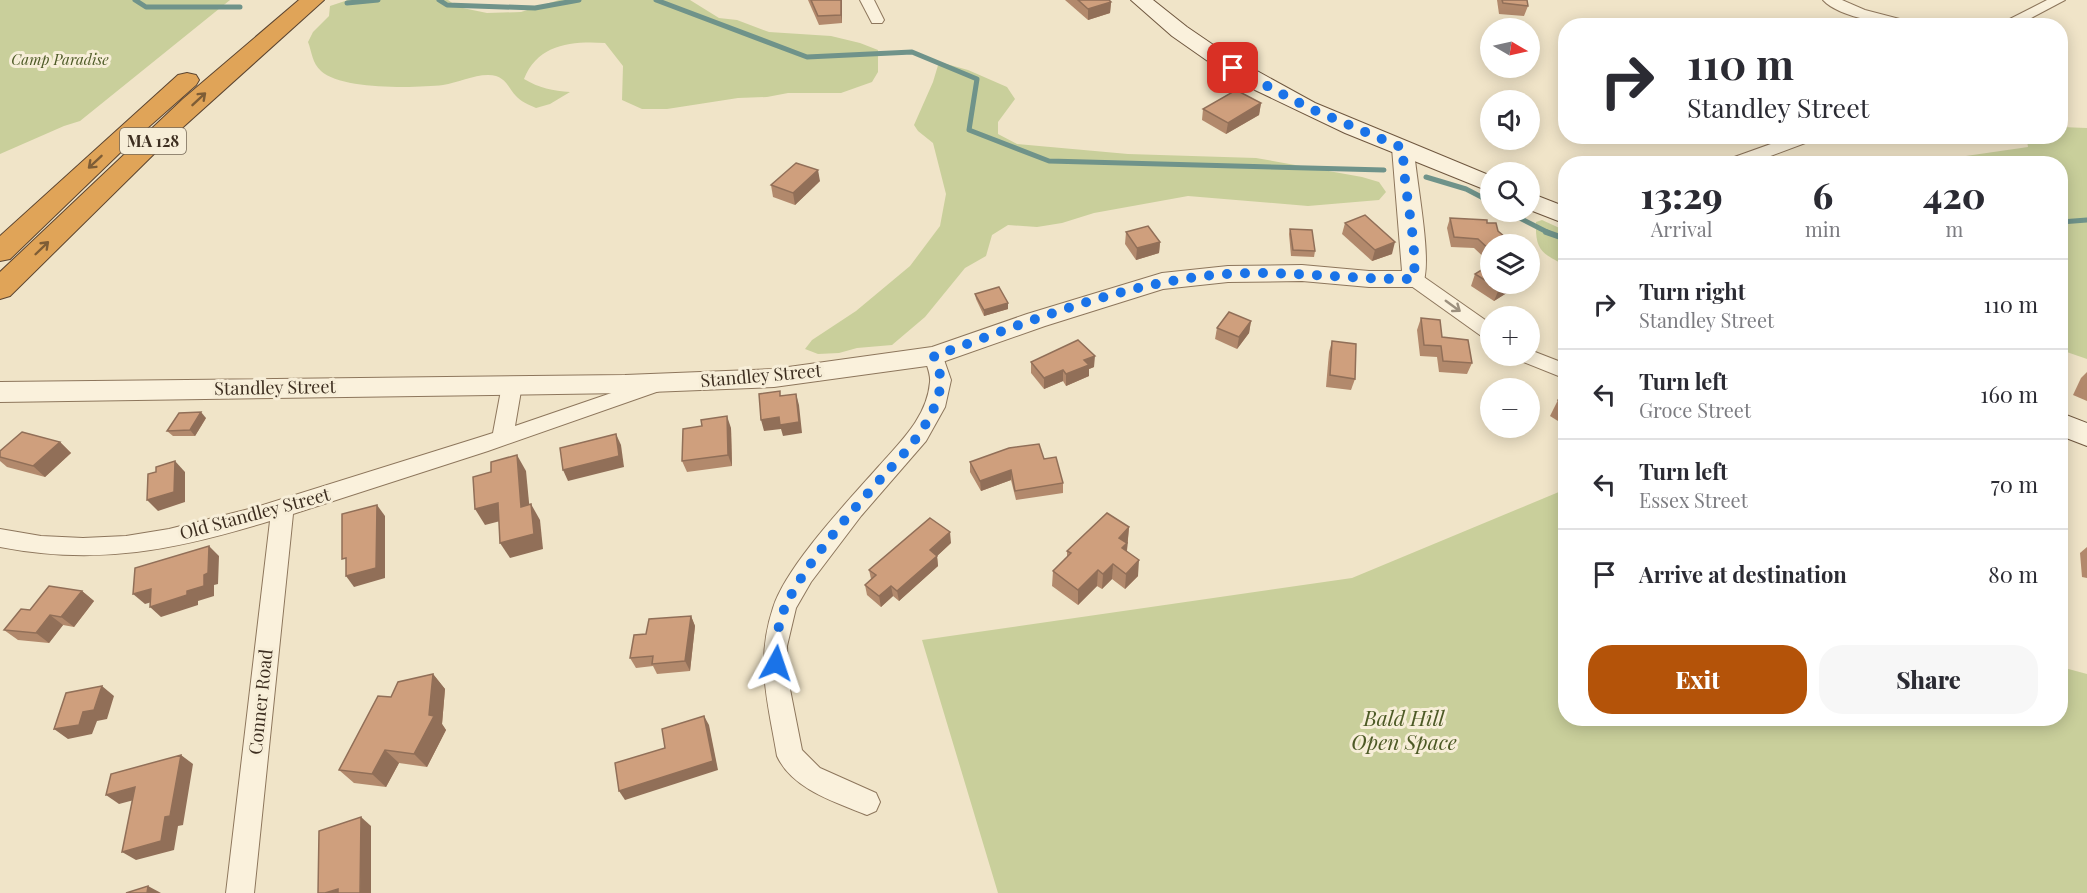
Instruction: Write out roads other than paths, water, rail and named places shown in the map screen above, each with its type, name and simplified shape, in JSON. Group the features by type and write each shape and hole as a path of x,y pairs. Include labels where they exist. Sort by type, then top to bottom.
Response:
{"highway":[{"name":"MA 128","path":"0,252 126,133 282,0"},
{"name":"MA 128","path":"0,289 143,151 244,58 313,0"}],"main road":[{"path":"1141,0 1215,57 1251,78 1309,108 1480,180"},
{"path":"1540,205 1558,213"},
{"path":"2068,427 2087,435"}],"street":[{"path":"867,0 877,20"},
{"path":"1830,0 1860,13 1879,18"},
{"path":"2020,18 2058,0"},
{"path":"1745,156 1764,144"},
{"path":"1403,148 1403,170 1415,238 1414,279 1480,325"},
{"name":"Standley Street","path":"0,392 658,383 774,378 934,356 1046,316 1162,281 1239,274 1302,273 1369,279 1414,279"},
{"path":"867,802 811,777 790,756 776,679 775,646 785,606 803,575 853,510 919,435 935,406 941,380 934,356"},
{"path":"1540,361 1558,369"},
{"name":"Old Standley Street","path":"0,538 21,544 68,549 188,534 282,510 502,438 658,383"},
{"path":"502,438 512,385"},
{"name":"Conner Road","path":"240,893 282,510"}],"waterway":[{"path":"135,0 146,7 240,7"},
{"path":"347,3 378,0"},
{"path":"439,0 447,5 535,8 579,0"},
{"path":"656,0 807,57 912,52 977,79 969,130 1049,161 1384,170"},
{"path":"1426,177 1466,189 1480,196"},
{"path":"2068,221 2087,220"},
{"path":"1528,222 1549,233"},
{"path":"1546,232 1558,236"}],"park label":[{"name":"Camp Paradise","path":"60,60"},
{"name":"Bald Hill Open Space","path":"1404,731"}]}
